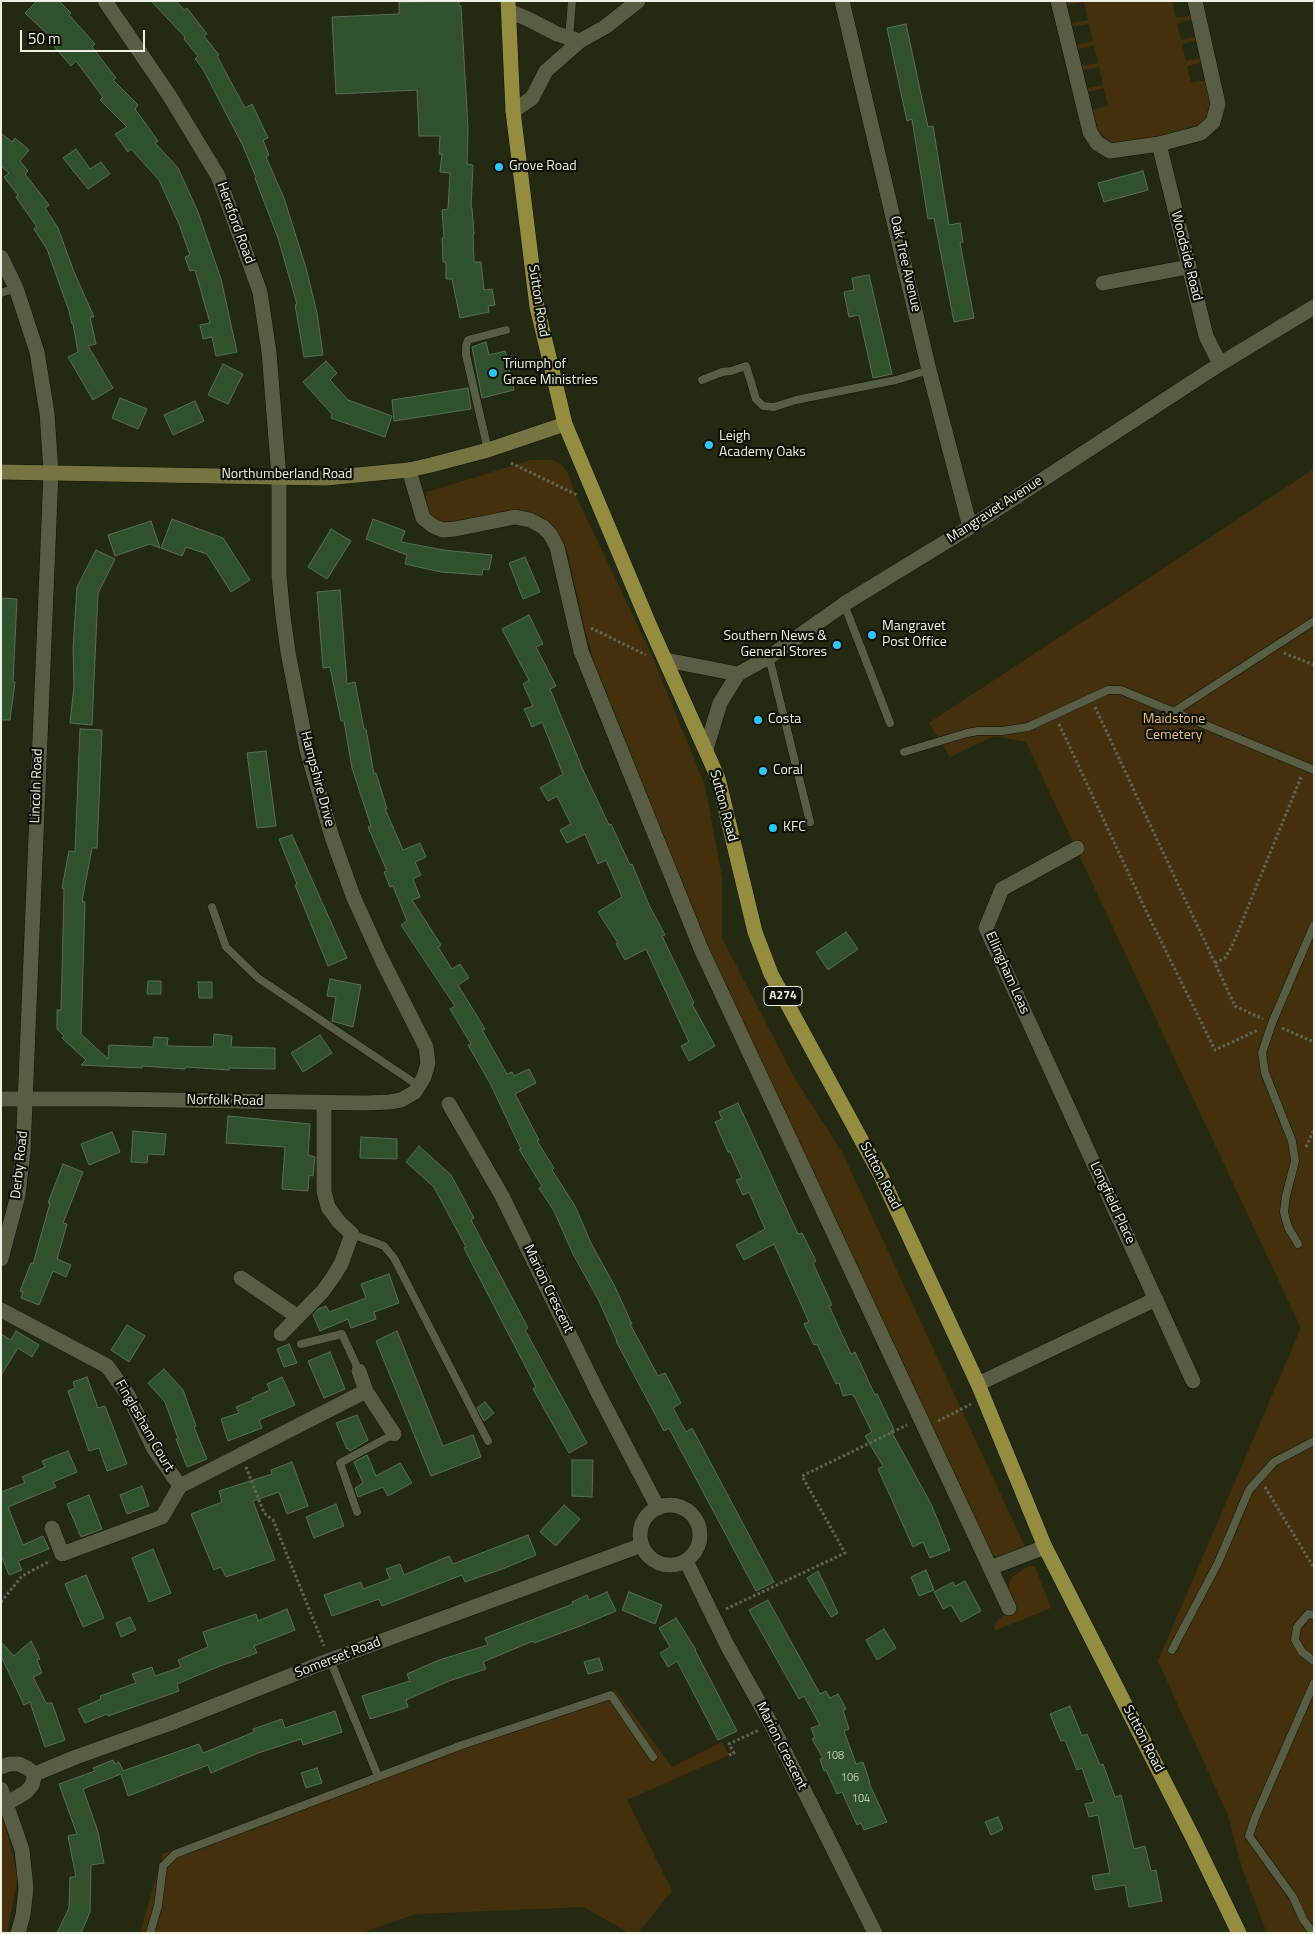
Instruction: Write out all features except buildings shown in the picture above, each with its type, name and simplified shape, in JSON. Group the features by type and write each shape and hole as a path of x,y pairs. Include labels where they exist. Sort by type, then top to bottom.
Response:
{"main road":[{"name":"Sutton Road","path":"508,6 513,111 537,307 565,424 718,778 755,932 771,974 881,1176 980,1391 1045,1547 1194,1838 1239,1933"}],"street":[{"name":"Hereford Road","path":"104,1 169,95 218,176 260,292 269,352 279,477"},
{"path":"513,111 532,98 546,71 575,39 605,26 638,1"},
{"name":"Oak Tree Avenue","path":"842,1 929,370 970,527"},
{"path":"1058,1 1090,132 1097,143 1110,151 1159,144 1201,133 1213,122 1218,104 1195,1"},
{"path":"508,6 557,34 575,39"},
{"name":"Woodside Road","path":"1159,144 1206,336 1220,364"},
{"name":"Lincoln Road","path":"1,257 16,288 37,352 47,413 51,472 25,1100"},
{"path":"1103,284 1188,267"},
{"name":"Mangravet Avenue","path":"738,674 769,657 844,604 970,527 1220,364 1314,307"},
{"name":"Northumberland Road","path":"1,472 326,478 409,470 488,450 565,424"},
{"path":"409,470 423,518 433,526 443,530 455,529 515,517 530,520 550,534 557,547 581,651 700,949 1009,1608"},
{"name":"Hampshire Drive","path":"279,477 278,559 283,616 307,750 332,837 353,896 381,958 426,1047 428,1063 419,1086"},
{"path":"666,660 738,674 720,703 706,749"},
{"name":"Ellingham Leas","path":"1068,1107 986,928 1002,888 1077,848"},
{"name":"Norfolk Road","path":"1,1099 107,1098 366,1103 401,1100 409,1096 419,1086"},
{"name":"Derby Road","path":"1,1259 18,1195 24,1152 25,1100"},
{"path":"281,1334 323,1291 333,1277 341,1264 352,1234 339,1222 328,1207 324,1191 324,1103"},
{"name":"Marion Crescent","path":"449,1104 502,1196 598,1393 658,1508"},
{"name":"Longfield Place","path":"1068,1107 1193,1381"},
{"path":"241,1278 298,1317"},
{"path":"980,1391 1156,1299"},
{"name":"Finglesham Court","path":"1,1310 107,1366 128,1395 154,1449 180,1486"},
{"path":"359,1371 366,1391 394,1434"},
{"name":"Finglesham Court","path":"62,1554 162,1517 180,1486 366,1391"},
{"path":"667,1506 681,1507 689,1512 698,1523 700,1537 698,1546 686,1560 672,1565 657,1562 648,1555 642,1545 641,1531 644,1522 658,1508 667,1506"},
{"path":"52,1528 62,1554"},
{"name":"Somerset Road","path":"35,1774 76,1756 171,1723 330,1660 642,1545"},
{"path":"990,1568 1045,1547"},
{"name":"Marion Crescent","path":"686,1560 728,1648 770,1724 875,1933"},
{"path":"1,1767 9,1764 20,1764 35,1774 32,1785 26,1792 4,1796 22,1850 26,1888 23,1914 18,1933"}],"lane":[{"path":"572,1 575,39"},
{"path":"1,293 16,288"},
{"path":"488,450 466,355 466,346 468,340 506,330"},
{"path":"702,380 722,372 746,366 756,399 763,406 774,407 796,400 896,380 929,370"},
{"path":"844,604 890,723"},
{"path":"1175,711 1314,621"},
{"path":"769,657 810,822"},
{"path":"904,752 967,733 1028,727 1108,690 1121,690 1314,770"},
{"path":"212,907 226,947 258,978 419,1086"},
{"path":"1298,1244 1288,1227 1284,1212 1295,1161 1292,1141 1265,1073 1262,1053 1272,1024 1314,926"},
{"path":"352,1234 384,1246 394,1258 488,1441"},
{"path":"301,1344 342,1334 359,1371"},
{"path":"357,1512 340,1462 394,1434"},
{"path":"1172,1650 1218,1563 1249,1490 1274,1462 1314,1441"},
{"path":"1314,1615 1308,1614 1297,1627 1295,1640 1302,1652 1314,1661"},
{"path":"330,1660 378,1776"},
{"path":"1313,1933 1302,1919 1293,1897 1249,1836 1255,1818 1314,1683"},
{"path":"150,1933 158,1906 163,1866 175,1854 462,1745 611,1694 653,1757"}],"path":[{"path":"511,463 600,506"},
{"path":"573,618 648,657 666,660"},
{"path":"1272,648 1314,665"},
{"path":"1091,698 1235,1006 1314,1042"},
{"path":"1055,715 1147,913 1215,1050 1272,1024"},
{"path":"1215,963 1225,958 1232,946 1306,766"},
{"path":"712,1615 845,1553 802,1476 922,1424 980,1391"},
{"path":"241,1455 264,1513 273,1520 330,1660"},
{"path":"1259,1477 1314,1568"},
{"path":"1,1602 22,1576 62,1554"},
{"path":"729,1756 734,1753 729,1744 770,1724"}],"green space":[{"path":"1066,1 1172,1 1176,18 1193,15 1194,19 1177,23 1181,40 1198,36 1199,40 1182,44 1186,61 1203,57 1204,62 1187,66 1191,83 1209,80 1212,98 1208,117 1191,134 1116,146 1107,139 1098,130 1092,110 1108,106 1104,88 1088,92 1087,88 1103,85 1099,67 1083,70 1082,66 1098,63 1094,45 1078,49 1077,45 1093,41 1089,24 1072,27 1072,23 1088,20 1084,2 1067,5"},
{"path":"531,460 552,460 562,465 568,474 575,494 653,658 705,786 722,877 722,938 794,1077 843,1154 1026,1549 1000,1559 990,1553 703,942 599,680 567,551 561,538 548,523 448,527 429,517 424,503 427,492"},
{"name":"Maidstone Cemetery","path":"1314,469 1314,1933 1267,1933 1242,1868 1227,1813 1158,1661 1301,1328 1026,742 994,736 950,757 929,723"},
{"path":"1029,1566 1035,1567 1051,1608 994,1631 995,1624 1002,1616 1016,1610 1009,1596 1009,1584 1013,1576"},
{"path":"615,1690 672,1767 722,1742 729,1755 627,1800 672,1891 638,1933 629,1933 584,1907 416,1914 361,1933 140,1933 163,1854 262,1816"},
{"path":"1,1808 18,1876 7,1933 1,1933"}],"place":[{"name":"Grove Road","path":"499,167"},
{"name":"Triumph of Grace Ministries","path":"493,373"},
{"name":"Leigh Academy Oaks","path":"709,445"},
{"name":"Mangravet Post Office","path":"872,635"},
{"name":"Southern News & General Stores","path":"837,645"},
{"name":"Costa","path":"758,720"},
{"name":"Coral","path":"763,771"},
{"name":"KFC","path":"773,828"}]}
